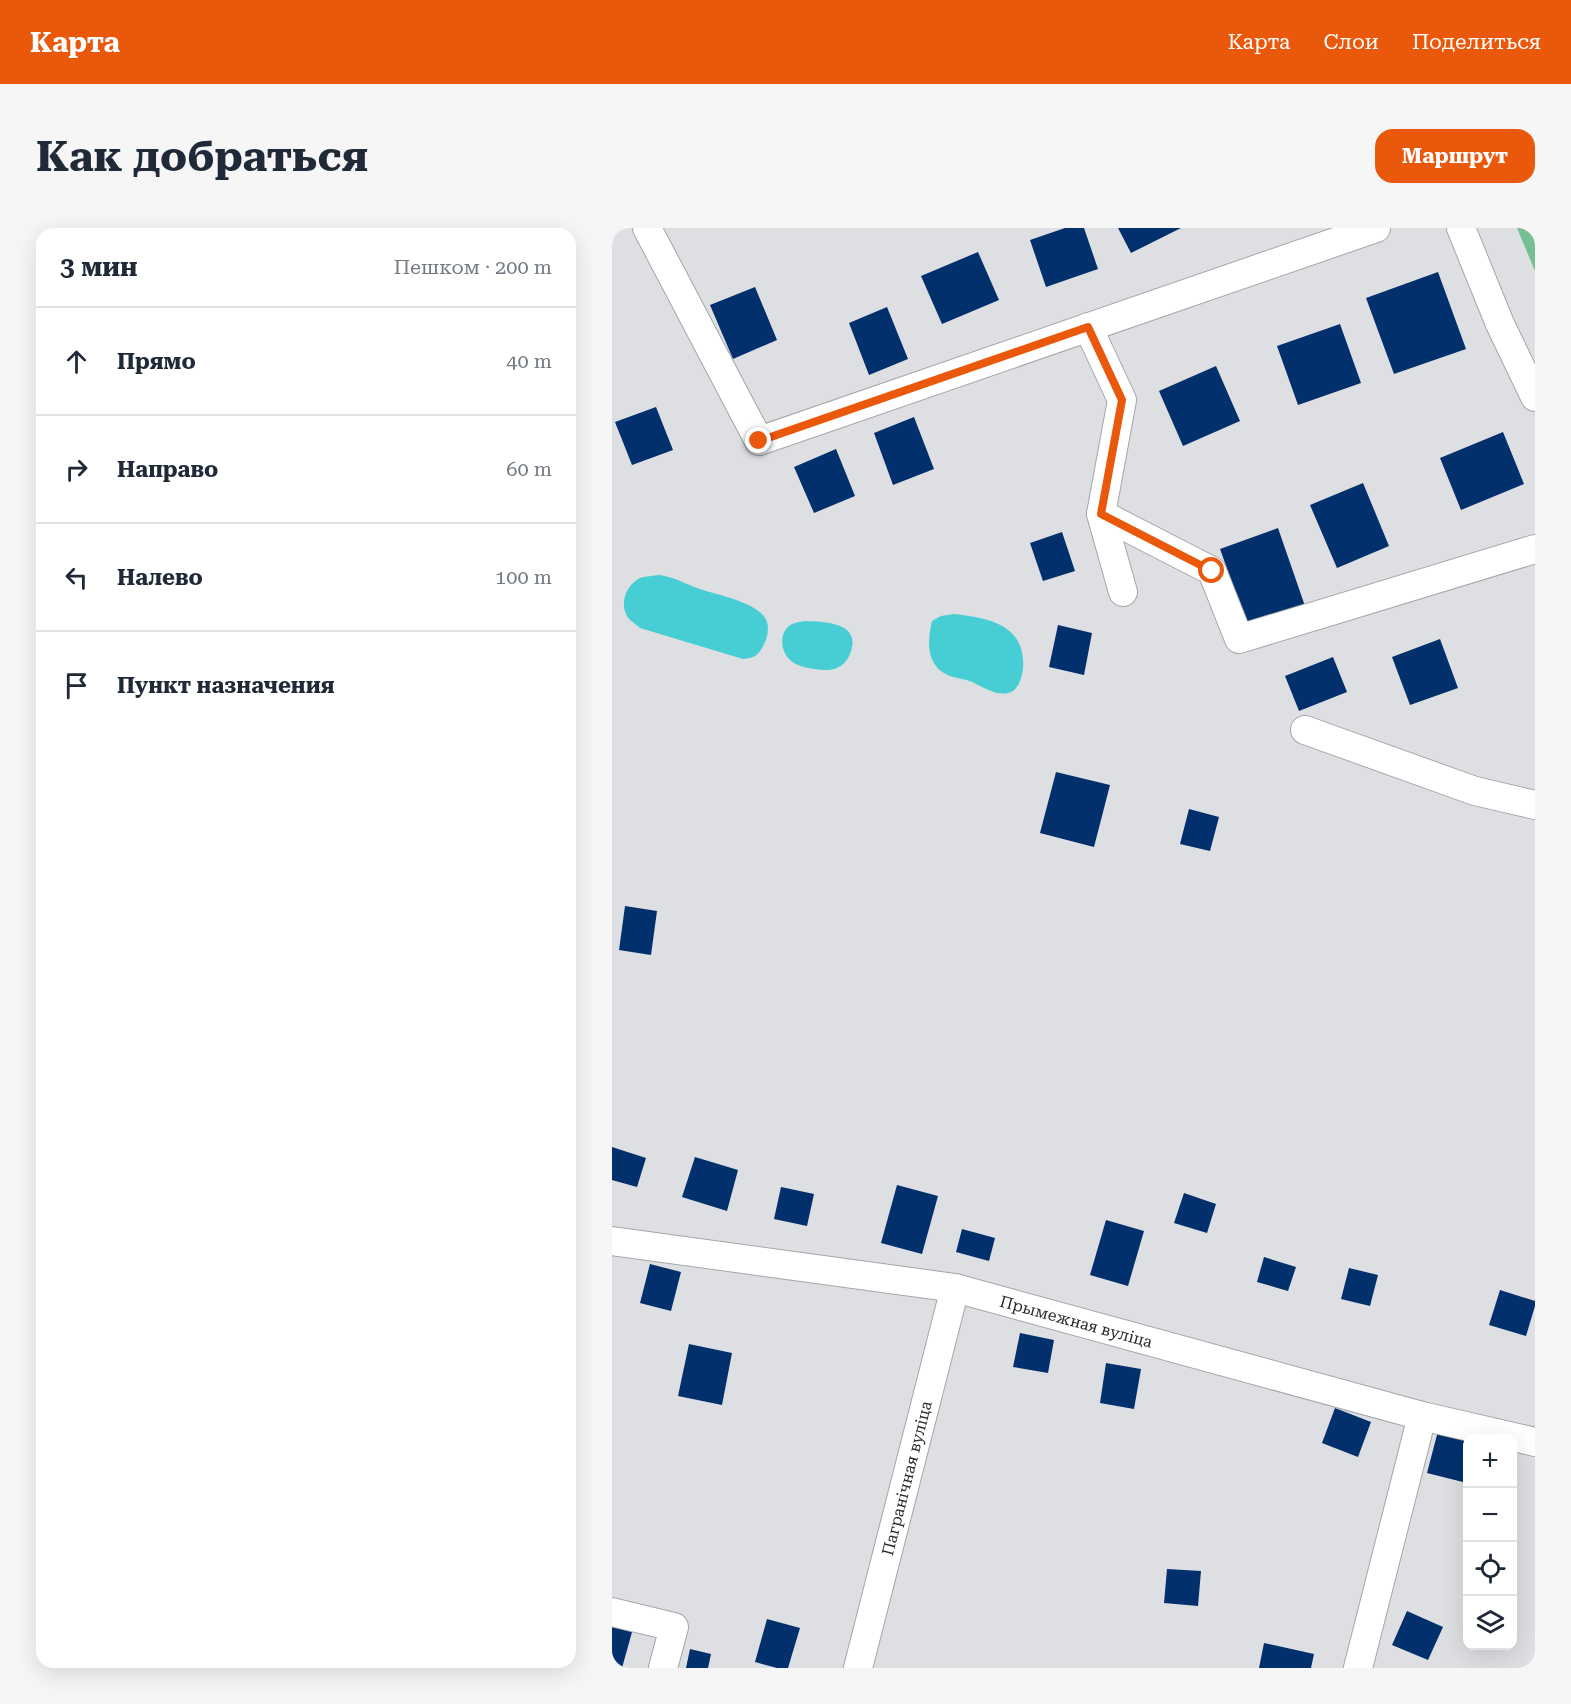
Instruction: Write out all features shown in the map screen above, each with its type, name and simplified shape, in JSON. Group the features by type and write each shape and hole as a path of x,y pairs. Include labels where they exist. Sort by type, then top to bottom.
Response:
{"street":[{"path":"647,228 759,441 1376,228"},
{"path":"1461,228 1500,324 1535,397"},
{"path":"1088,327 1122,400 1101,514 1123,592"},
{"path":"1101,514 1212,571 1239,639 1535,549"},
{"path":"1305,730 1475,791 1535,805"},
{"name":"Прымежная вуліца","path":"612,1241 955,1288 1422,1416 1535,1442"},
{"name":"Пагранічная вуліца","path":"858,1668 955,1288"},
{"path":"1358,1668 1422,1416"},
{"path":"612,1612 674,1627 663,1668"}],"green space":[{"path":"1517,228 1535,228 1535,271"}],"water":[{"path":"659,575 743,603 760,612 767,621 768,627 767,638 760,651 754,657 743,659 640,628 626,614 624,602 627,590 640,578"},
{"path":"954,614 980,618 1003,626 1012,633 1019,642 1023,669 1020,682 1014,690 1002,694 993,692 970,681 950,676 936,667 929,645 932,621 941,616"},
{"path":"797,622 831,623 846,629 852,641 851,651 842,665 834,669 820,670 801,666 786,656 782,638 786,629"}],"building":[{"path":"1065,228 1084,228 1098,269 1046,287 1030,240"},
{"path":"1118,228 1181,228 1131,253"},
{"path":"978,252 999,300 942,324 921,276"},
{"path":"1438,272 1466,349 1394,374 1366,298"},
{"path":"755,287 777,340 733,359 710,305"},
{"path":"887,307 908,359 869,375 849,323"},
{"path":"1340,324 1361,383 1298,405 1277,346"},
{"path":"1216,366 1240,421 1183,446 1159,391"},
{"path":"656,407 673,450 632,465 615,422"},
{"path":"914,417 934,469 893,485 874,433"},
{"path":"1503,432 1524,484 1461,510 1440,458"},
{"path":"836,449 855,496 814,513 794,467"},
{"path":"1363,483 1389,546 1337,568 1310,505"},
{"path":"1278,528 1306,609 1249,629 1220,549"},
{"path":"1062,532 1075,571 1043,581 1030,543"},
{"path":"1058,625 1092,633 1084,675 1049,667"},
{"path":"1440,639 1458,688 1410,705 1392,657"},
{"path":"1333,657 1347,692 1299,711 1285,676"},
{"path":"1056,772 1110,785 1094,847 1040,833"},
{"path":"1189,809 1219,817 1210,851 1180,844"},
{"path":"625,906 657,911 651,955 619,950"},
{"path":"612,1147 646,1158 637,1187 612,1180"},
{"path":"695,1157 738,1170 727,1211 682,1197"},
{"path":"897,1185 938,1196 922,1254 881,1243"},
{"path":"781,1187 814,1194 807,1226 774,1219"},
{"path":"1184,1193 1216,1204 1207,1233 1174,1223"},
{"path":"1106,1220 1144,1231 1128,1286 1090,1275"},
{"path":"962,1229 995,1238 989,1261 956,1252"},
{"path":"1264,1257 1296,1267 1288,1291 1257,1282"},
{"path":"650,1264 681,1272 671,1311 640,1303"},
{"path":"1349,1268 1378,1275 1370,1306 1341,1299"},
{"path":"1500,1290 1535,1301 1526,1336 1489,1325"},
{"path":"1020,1333 1054,1340 1048,1373 1013,1367"},
{"path":"689,1344 732,1353 722,1405 678,1396"},
{"path":"1106,1363 1141,1369 1134,1409 1100,1403"},
{"path":"1335,1408 1371,1422 1358,1457 1322,1443"},
{"path":"1438,1431 1463,1438 1463,1482 1427,1473"},
{"path":"1167,1569 1201,1571 1198,1606 1164,1603"},
{"path":"1407,1611 1443,1627 1428,1660 1392,1645"},
{"path":"767,1619 800,1628 788,1668 777,1668 755,1662"},
{"path":"612,1626 632,1632 622,1668 612,1668"},
{"path":"1264,1643 1314,1654 1311,1668 1259,1668"},
{"path":"690,1649 711,1654 708,1668 686,1668"}],"route":[{"path":"759,441 1088,327 1122,400 1101,514 1212,571"}]}
